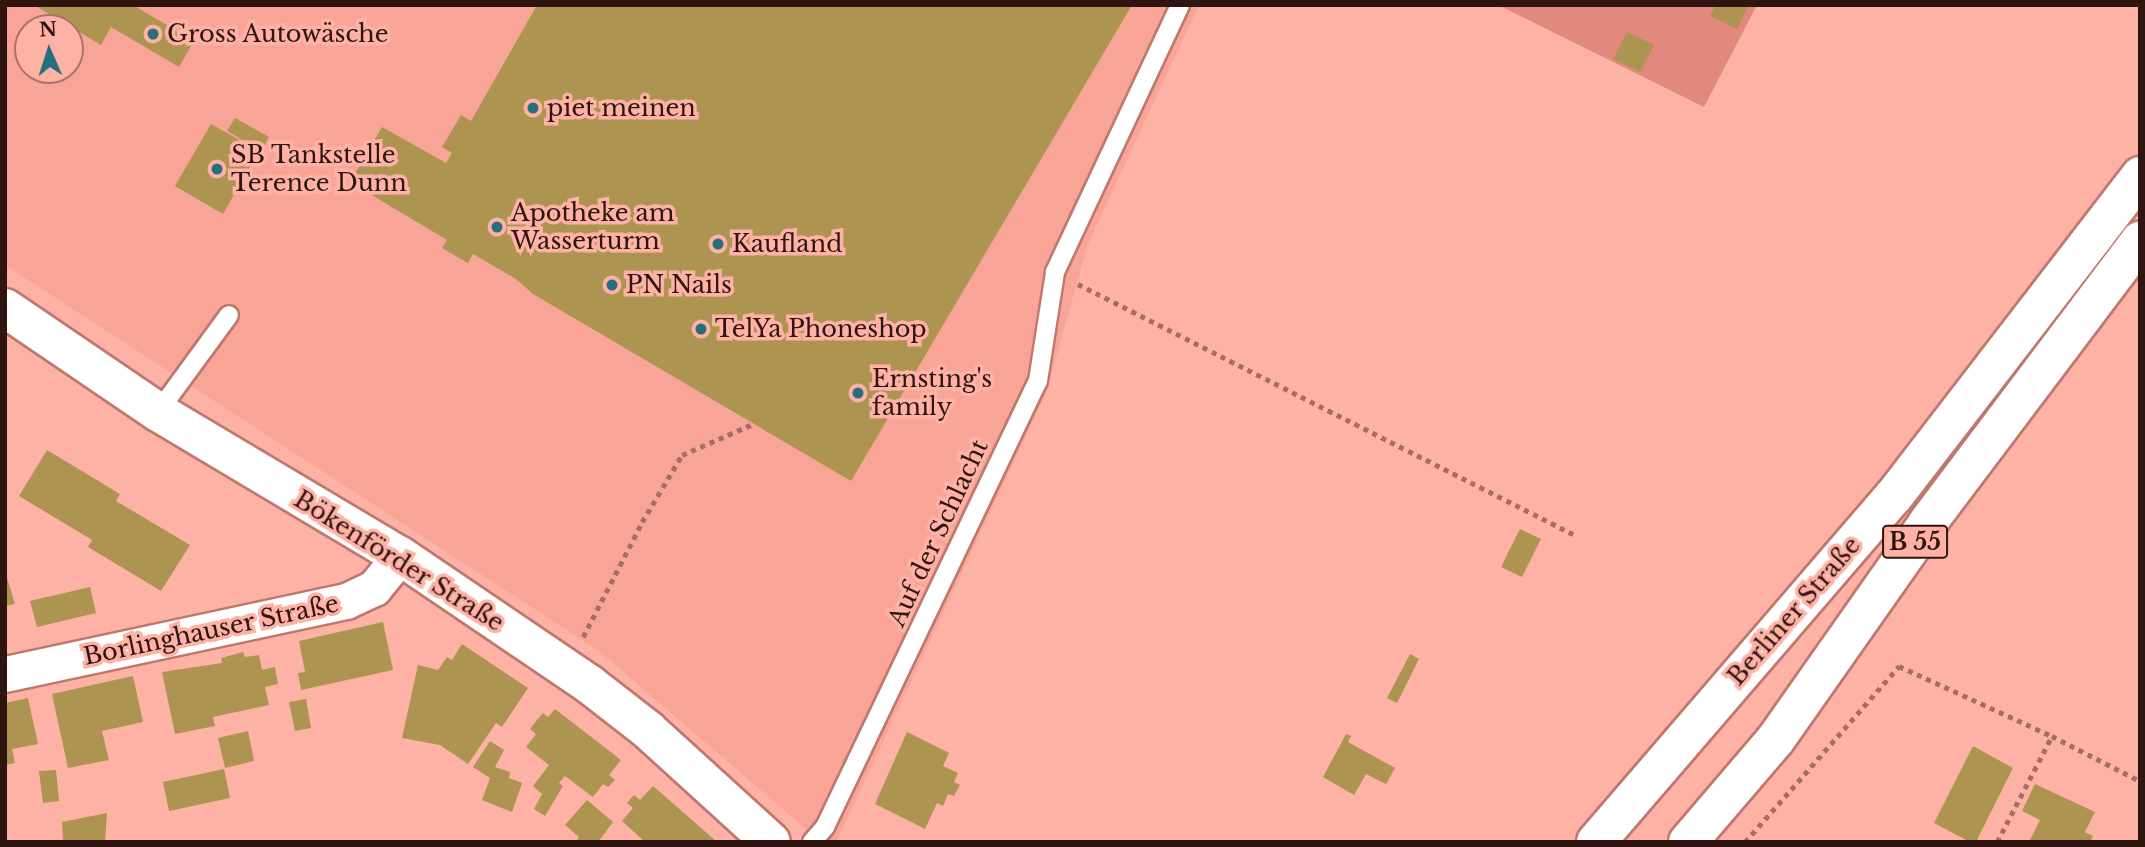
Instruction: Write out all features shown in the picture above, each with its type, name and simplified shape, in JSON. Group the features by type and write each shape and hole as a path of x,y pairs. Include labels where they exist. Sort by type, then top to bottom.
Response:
{"main road":[{"name":"Berliner Straße","path":"1596,842 1894,496 2140,176"},
{"name":"Berliner Straße","path":"1688,842 1776,739 1930,521 2140,241"},
{"name":"Bökenförder Straße","path":"5,308 158,412 400,556 566,668 648,730 771,842"}],"street":[{"name":"Borlinghauser Straße","path":"5,674 346,601 374,588 400,556"}],"lane":[{"name":"Auf der Schlacht","path":"812,842 825,827 1038,381 1055,272 1180,5"},
{"path":"158,412 229,315"}],"path":[{"path":"1055,272 1573,534"},
{"path":"566,668 642,522 682,456 753,424"},
{"path":"1745,842 1899,666 2049,735 2140,781"},
{"path":"1997,842 2049,735"}],"shaded area":[{"path":"5,5 1199,5 1088,244 1046,393 836,842 821,842 599,651 5,265"},
{"path":"1498,5 1757,5 1704,107"}],"building":[{"name":"Gross Autowäsche","path":"34,5 133,5 194,41 179,67 111,27 101,45 84,35 84,14 49,14"},
{"name":"Kaufland","path":"537,5 1132,5 851,481 533,294 516,279 473,254 468,263 442,248 447,240 350,182 382,127 446,163 452,153 442,147 461,115 471,121"},
{"path":"1716,5 1749,5 1737,29 1710,16"},
{"path":"1627,32 1654,45 1640,72 1613,59"},
{"path":"235,118 269,137 261,151 227,131"},
{"name":"SB Tankstelle Terence Dunn","path":"211,124 259,151 223,214 175,186"},
{"path":"47,450 120,494 116,501 190,545 161,591 88,547 92,540 19,496"},
{"path":"1520,529 1541,539 1522,577 1501,567"},
{"path":"5,571 15,604 5,606"},
{"path":"90,587 96,613 37,627 30,601"},
{"path":"383,622 393,670 301,690 298,673 305,672 299,641"},
{"path":"462,644 528,688 502,727 496,723 468,764 440,745 402,738 418,665 438,670 447,657 452,660"},
{"path":"243,652 245,657 259,655 262,670 275,667 278,684 265,687 269,705 213,717 215,726 175,734 162,672 222,663 221,658"},
{"path":"1410,654 1419,659 1397,703 1387,698"},
{"path":"133,676 143,722 102,731 109,760 68,768 52,694"},
{"path":"28,698 38,744 12,749 15,763 5,765 5,703"},
{"path":"306,699 311,728 295,731 289,702"},
{"path":"555,709 621,760 609,775 615,780 608,787 603,784 593,797 565,776 559,783 563,786 545,816 534,809 542,794 533,786 549,765 526,747 536,734 530,729 543,713 548,717"},
{"path":"248,731 254,761 225,768 218,738"},
{"path":"907,732 949,753 943,766 958,773 954,782 960,785 954,796 948,794 943,806 937,803 925,829 875,804"},
{"path":"1346,734 1351,736 1348,742 1395,768 1386,784 1366,774 1354,795 1323,777"},
{"path":"490,741 504,750 495,767 510,772 509,778 522,783 512,812 482,800 490,778 473,767"},
{"path":"1973,746 2013,768 1976,842 1970,842 1934,823"},
{"path":"224,769 230,798 169,811 163,782"},
{"path":"56,770 59,801 43,803 39,771"},
{"path":"2035,784 2095,812 2085,832 2093,836 2090,842 2029,842 2040,820 2022,811"},
{"path":"653,786 717,842 645,842 622,821 633,808 627,803 634,795 640,800"},
{"path":"587,800 613,822 598,842 576,842 579,837 565,825"},
{"path":"107,813 105,842 63,842 62,822"}],"place":[{"name":"Gross Autowäsche","path":"153,34"},
{"name":"piet meinen","path":"533,108"},
{"name":"SB Tankstelle Terence Dunn","path":"217,169"},
{"name":"Apotheke am Wasserturm","path":"497,227"},
{"name":"Kaufland","path":"718,244"},
{"name":"PN Nails","path":"612,285"},
{"name":"TelYa Phoneshop","path":"701,329"},
{"name":"Ernsting's family","path":"858,393"}]}
